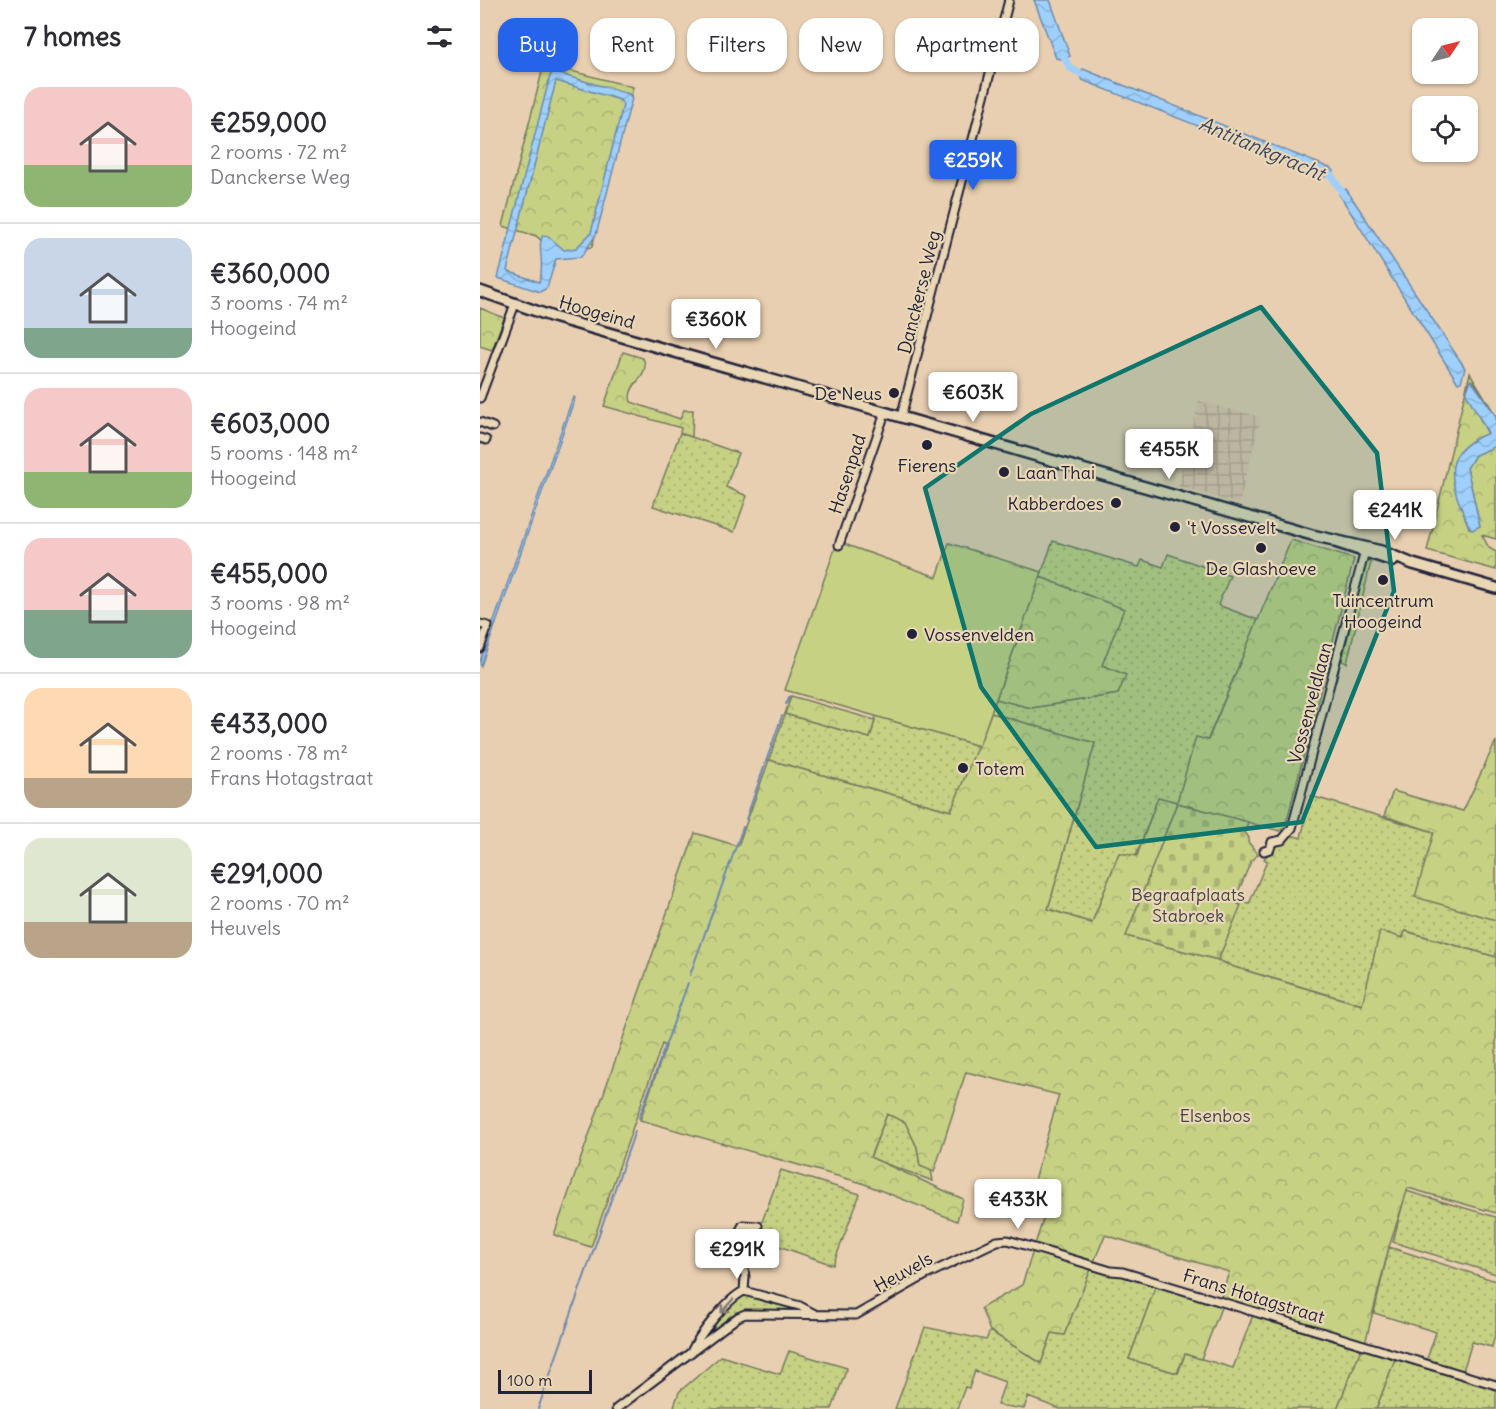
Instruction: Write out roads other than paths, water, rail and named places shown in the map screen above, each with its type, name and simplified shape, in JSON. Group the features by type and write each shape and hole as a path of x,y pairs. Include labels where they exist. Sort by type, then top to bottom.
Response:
{"main road":[{"name":"Hoogeind","path":"480,291 514,304 885,413 1496,588"}],"street":[{"name":"Danckerse Weg","path":"901,417 1008,0"},
{"path":"480,398 514,304"},
{"name":"Hasenpad","path":"839,545 885,413"},
{"path":"480,422 493,426"},
{"name":"Vossenveldlaan","path":"1264,851 1269,849 1272,842 1286,837 1292,828 1365,550"},
{"path":"480,648 484,625"},
{"path":"744,1291 745,1277 739,1232 743,1225 758,1226"},
{"name":"Heuvels","path":"616,1409 746,1314 856,1316 926,1275 1001,1240"},
{"name":"Frans Hotagstraat","path":"1001,1240 1111,1271 1123,1272 1496,1385"},
{"name":"Heuvels","path":"691,1352 695,1343 732,1299 744,1291 800,1306 817,1315"}],"water":[{"path":"1034,0 1050,0 1070,56 1065,60 1056,58"},
{"path":"1083,69 1334,171 1326,177 1082,80 1078,73"},
{"path":"553,72 629,94 632,98 596,235 581,257 556,259 547,288 540,292 498,278 550,76","holes":["556,81 620,100 623,105 591,233 576,248 564,250 548,236 543,235 540,245 542,268 539,282 507,271"]},
{"path":"1346,189 1465,368 1461,382 1458,383 1339,194"},
{"path":"1471,380 1496,416 1496,446 1475,455 1467,468 1480,526 1472,530 1456,492 1452,471 1458,453 1475,439 1488,433 1466,393"},
{"path":"573,397 575,398 481,666 480,661"}],"waterway":[{"name":"Antitankgracht","path":"1062,53 1070,68 1085,76"},
{"name":"Antitankgracht","path":"1323,172 1331,175 1345,197"},
{"path":"786,704 789,697"},
{"path":"746,819 782,716"},
{"path":"690,975 743,827"},
{"path":"639,1118 688,983"},
{"path":"538,1409 635,1131"}],"place":[{"name":"De Neus","path":"894,393"},
{"name":"Fierens","path":"927,445"},
{"name":"Laan Thai","path":"1004,472"},
{"name":"Kabberdoes","path":"1116,503"},
{"name":"'t Vossevelt","path":"1175,527"},
{"name":"De Glashoeve","path":"1261,548"},
{"name":"Tuincentrum Hoogeind","path":"1383,580"},
{"name":"Vossenvelden","path":"912,634"},
{"name":"Totem","path":"963,768"}],"park label":[{"name":"Begraafplaats Stabroek","path":"1188,904"},
{"name":"Elsenbos","path":"1215,1115"}]}
